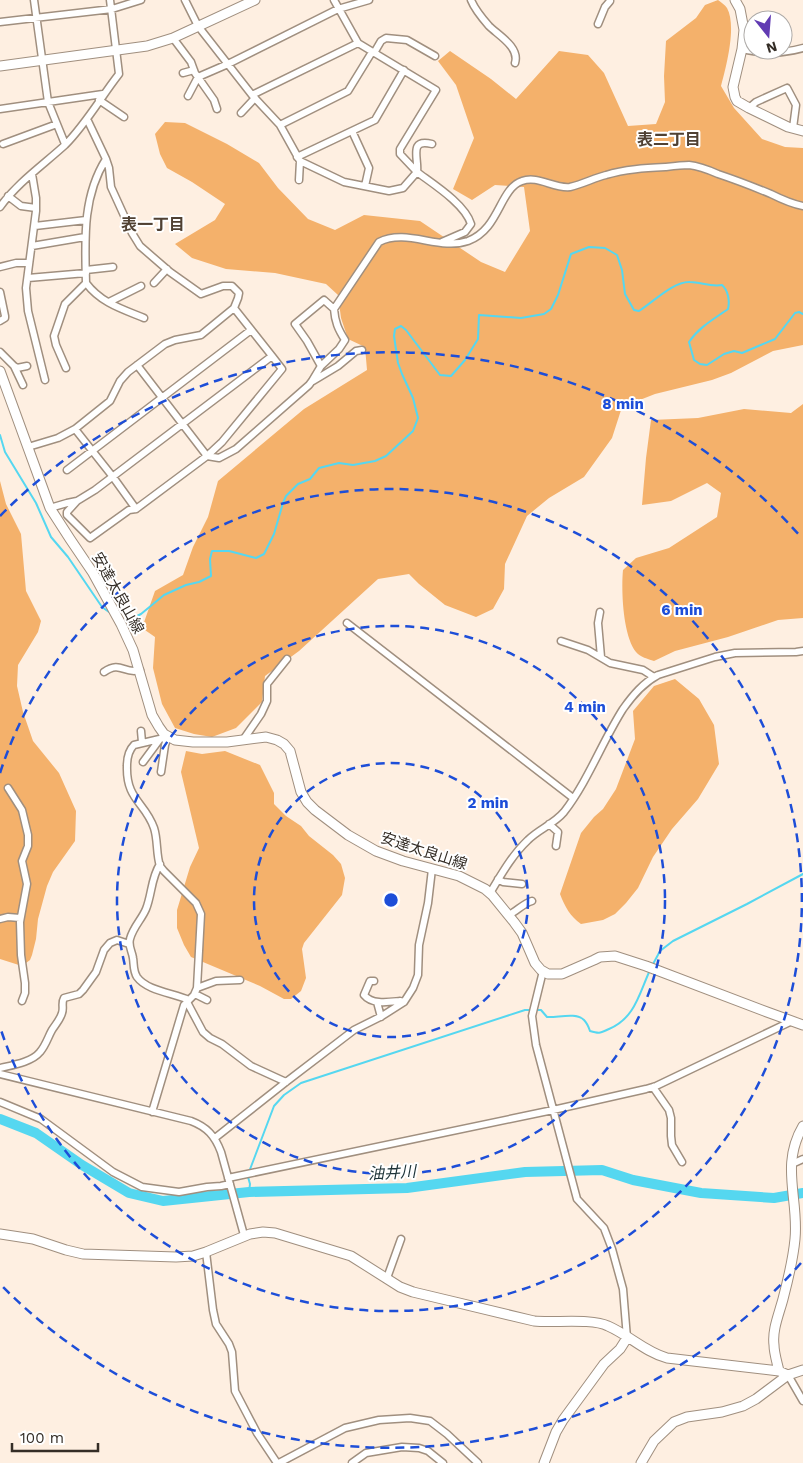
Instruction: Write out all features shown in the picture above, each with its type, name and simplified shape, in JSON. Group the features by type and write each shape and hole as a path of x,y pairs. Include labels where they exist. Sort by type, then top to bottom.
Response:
{"street":[{"path":"34,0 44,61 42,67 48,102 65,144"},
{"path":"0,207 8,196 65,144 87,119 119,74 110,0"},
{"path":"0,22 112,9 141,0"},
{"path":"185,0 198,26 254,97 280,125 298,159 300,180"},
{"path":"0,66 147,46 173,38 255,0"},
{"path":"334,0 358,43 436,90 400,150 400,154 417,172 459,206 470,219 471,224 465,232 440,242"},
{"path":"188,96 198,77 338,9 369,0"},
{"path":"471,0 482,18 508,42 515,55 515,63"},
{"path":"735,0 740,9 744,26 742,49 733,91 737,101 748,108 793,128 803,130"},
{"path":"598,24 605,7 610,1"},
{"path":"173,38 191,62 198,77 214,100 217,109"},
{"path":"280,125 348,91 381,41 386,38 407,40 435,56"},
{"path":"241,113 254,97 358,43"},
{"path":"742,49 775,54 803,48"},
{"path":"183,73 194,70"},
{"path":"298,159 375,120 404,70"},
{"path":"748,108 756,102 787,88 796,105 793,128"},
{"path":"0,108 101,97 124,117"},
{"path":"28,448 58,438 75,429 110,402 120,382 137,365 165,344 175,340 202,335 234,308 238,298 238,293 232,286 223,286 200,294 167,270 140,246 111,187 106,159 87,119"},
{"path":"3,144 57,124"},
{"path":"352,131 369,168 365,186"},
{"path":"298,159 344,182 389,191 403,188 417,172 418,165 415,154 417,147 423,143 432,144"},
{"path":"106,159 94,184 86,220 86,283 97,296 144,318"},
{"path":"334,308 379,242 387,238 397,237 440,242 467,242 490,226 512,187 528,179 562,188 623,171 689,165 705,169 803,206"},
{"path":"32,174 36,208 26,288 28,311 44,380"},
{"path":"8,196 21,206 36,208"},
{"path":"35,226 86,220"},
{"path":"32,246 85,238"},
{"path":"0,266 29,263"},
{"path":"28,278 113,267"},
{"path":"154,283 167,270"},
{"path":"66,368 56,346 54,336 65,304 86,283"},
{"path":"109,302 141,286"},
{"path":"0,292 5,316 0,322"},
{"path":"312,381 321,366 339,349 345,340 337,328 334,308 324,300 295,324 321,366"},
{"path":"234,308 251,330 272,356 282,369 222,442 207,456 136,509 129,510 90,538 67,515 67,512 78,501 113,477 272,356"},
{"path":"67,470 251,330"},
{"path":"137,365 207,456 219,458 236,449 312,381 338,366 356,351 362,350"},
{"path":"0,352 14,366 23,385"},
{"path":"14,366 17,368 27,366"},
{"name":"安達太良山線","path":"0,371 50,508 93,573 125,632 140,670 152,714 164,734 164,738 215,743 266,737 278,740 290,751 301,792 315,810 348,835 376,851 476,883 490,893 509,915 522,933 535,963 543,971"},
{"path":"75,429 136,509"},
{"path":"50,508 78,501"},
{"path":"600,612 598,630 600,657"},
{"path":"347,623 573,798"},
{"path":"562,641 588,650 610,663 643,670 654,677"},
{"path":"490,893 498,879 528,839 563,812 573,798 616,720 641,687 654,677 715,657 729,654 803,651"},
{"path":"243,740 261,714 267,701 267,684 287,659"},
{"path":"104,672 109,668 118,666 131,672 140,670"},
{"path":"141,731 142,742"},
{"path":"164,738 134,745 129,751 126,777 133,795 154,828 160,864 164,871 200,909 196,991"},
{"path":"143,762 164,738"},
{"path":"161,772 165,745 164,738"},
{"path":"8,788 22,810 28,835 28,846 22,862 27,884 20,918 21,955 25,983 25,993 22,1001"},
{"path":"549,824 558,832 556,846"},
{"path":"160,864 155,872 147,907 132,931 129,944 137,977 152,987 181,996 188,1001 203,1032 210,1038 222,1044 251,1066 286,1082"},
{"path":"216,1138 354,1030 381,1017 404,1002 413,988 418,975 419,945 428,903 432,869"},
{"path":"498,879 503,882 522,884"},
{"path":"509,915 526,902 532,901"},
{"path":"0,919 8,917 20,918"},
{"path":"0,1068 26,1060 40,1053 62,1015 64,1009 62,1002 64,998 79,994 83,990 96,972 102,954 110,943 117,940 129,944"},
{"path":"544,1463 556,1432 563,1420 604,1364 620,1349 627,1338 623,1289 608,1235 595,1217 577,1199 536,1045 532,1016 543,971 551,975 562,974 594,960 610,956 623,958 803,1025"},
{"path":"152,1112 184,1005 196,991 216,980 240,980"},
{"path":"374,981 370,981 364,995 366,998 377,1002 404,1002"},
{"path":"196,991 207,1000"},
{"path":"377,1002 381,1017"},
{"path":"0,1102 41,1119 113,1172 142,1186 179,1192 221,1186 230,1184 247,1174 553,1110 652,1087 792,1021"},
{"path":"0,1074 203,1126 216,1138 244,1235"},
{"path":"652,1087 669,1110 672,1145 682,1162"},
{"path":"803,1126 793,1149 791,1185 795,1237 793,1253 776,1325 774,1343 783,1373 803,1402"},
{"path":"792,1164 803,1159"},
{"path":"0,1234 33,1239 84,1254 176,1258 206,1252 244,1235 263,1232 275,1233 351,1256 400,1287 413,1292 534,1321 598,1323 608,1326 651,1352 667,1358 783,1373 803,1370"},
{"path":"387,1278 402,1239"},
{"path":"206,1252 216,1324 232,1352 235,1391 257,1433 278,1463 345,1428 379,1420 410,1418 430,1421 478,1463"},
{"path":"641,1463 654,1440 674,1422 687,1417 722,1412 744,1406 756,1399 783,1373"},
{"path":"352,1463 366,1453 402,1447 424,1449 443,1463"}],"shaded area":[{"path":"718,0 727,8 731,25 730,47 721,86 734,108 762,139 785,147 803,148 803,345 773,351 731,373 712,380 655,394 622,407 612,438 584,477 549,498 527,516 505,564 504,589 493,609 476,617 445,605 409,574 378,579 299,651 265,676 262,702 236,728 212,737 175,728 162,704 153,668 155,637 142,628 155,591 183,575 193,547 208,517 218,481 304,409 367,370 365,347 348,339 341,318 338,295 326,284 275,273 226,269 192,258 175,244 215,220 225,204 167,168 160,154 155,134 165,122 185,123 227,144 259,163 278,188 308,219 335,230 364,215 420,221 481,262 505,272 530,231 524,187 495,185 472,200 453,189 474,138 456,85 438,61 450,51 516,99 559,51 588,55 604,73 628,126 656,124 665,102 666,41 696,18 705,5"},
{"path":"803,404 803,618 778,620 728,637 675,651 654,661 644,658 636,652 628,635 622,589 623,570 636,558 669,548 717,517 721,493 707,483 671,501 642,505 651,420 698,418 744,409 791,413"},
{"path":"0,481 6,504 21,534 26,591 41,621 38,632 18,665 17,686 23,712 33,741 59,773 76,811 75,841 53,872 47,886 38,919 32,955 30,960 22,966 0,959"},
{"path":"675,679 699,699 714,725 719,764 698,799 672,829 653,857 638,888 626,903 615,914 603,920 581,924 568,911 560,894 581,833 603,809 616,789 635,739 633,711 654,686"},
{"path":"186,751 202,754 225,751 260,765 274,793 274,804 286,816 301,826 309,836 333,855 341,864 345,878 342,895 304,943 302,949 306,978 301,991 291,999 284,999 260,986 191,957 184,945 177,928 177,910 190,867 199,848 181,772"}],"waterway":[{"path":"127,621 141,614 164,595 211,576 210,559 212,551 229,551 256,558 264,554 274,534 286,496 298,484 310,479 319,468 339,463 353,465 375,461 386,456 413,431 418,418 413,398 398,363 394,336 395,329 401,326 440,375 451,376 465,360 478,339 479,315 521,318 544,314 551,309 558,295 571,254 589,247 605,248 617,255 622,270 625,294 634,310 639,311 671,288 684,283 694,282 722,285 724,287 728,296 728,309 702,328 689,342 694,360 700,364 707,365 724,354 734,351 742,353 775,339 795,313 803,314"},
{"path":"0,435 5,452 36,503 51,537 68,557 102,607 109,612"},
{"path":"652,966 660,951 673,941 803,874"},
{"path":"535,1010 541,1010 547,1017 576,1016 584,1020 590,1031 602,1032 625,1019 635,1004 650,970"},
{"path":"249,1172 274,1106 284,1095 301,1083 525,1010 531,1010"},
{"name":"油井川","path":"0,1119 36,1133 82,1165 129,1193 163,1201 249,1192 407,1188 525,1172 602,1170 633,1180 701,1193 774,1198 803,1193"},
{"path":"248,1177 250,1184 249,1192"}],"district":[{"name":"表二丁目","path":"669,139"},
{"name":"表一丁目","path":"153,224"}]}
